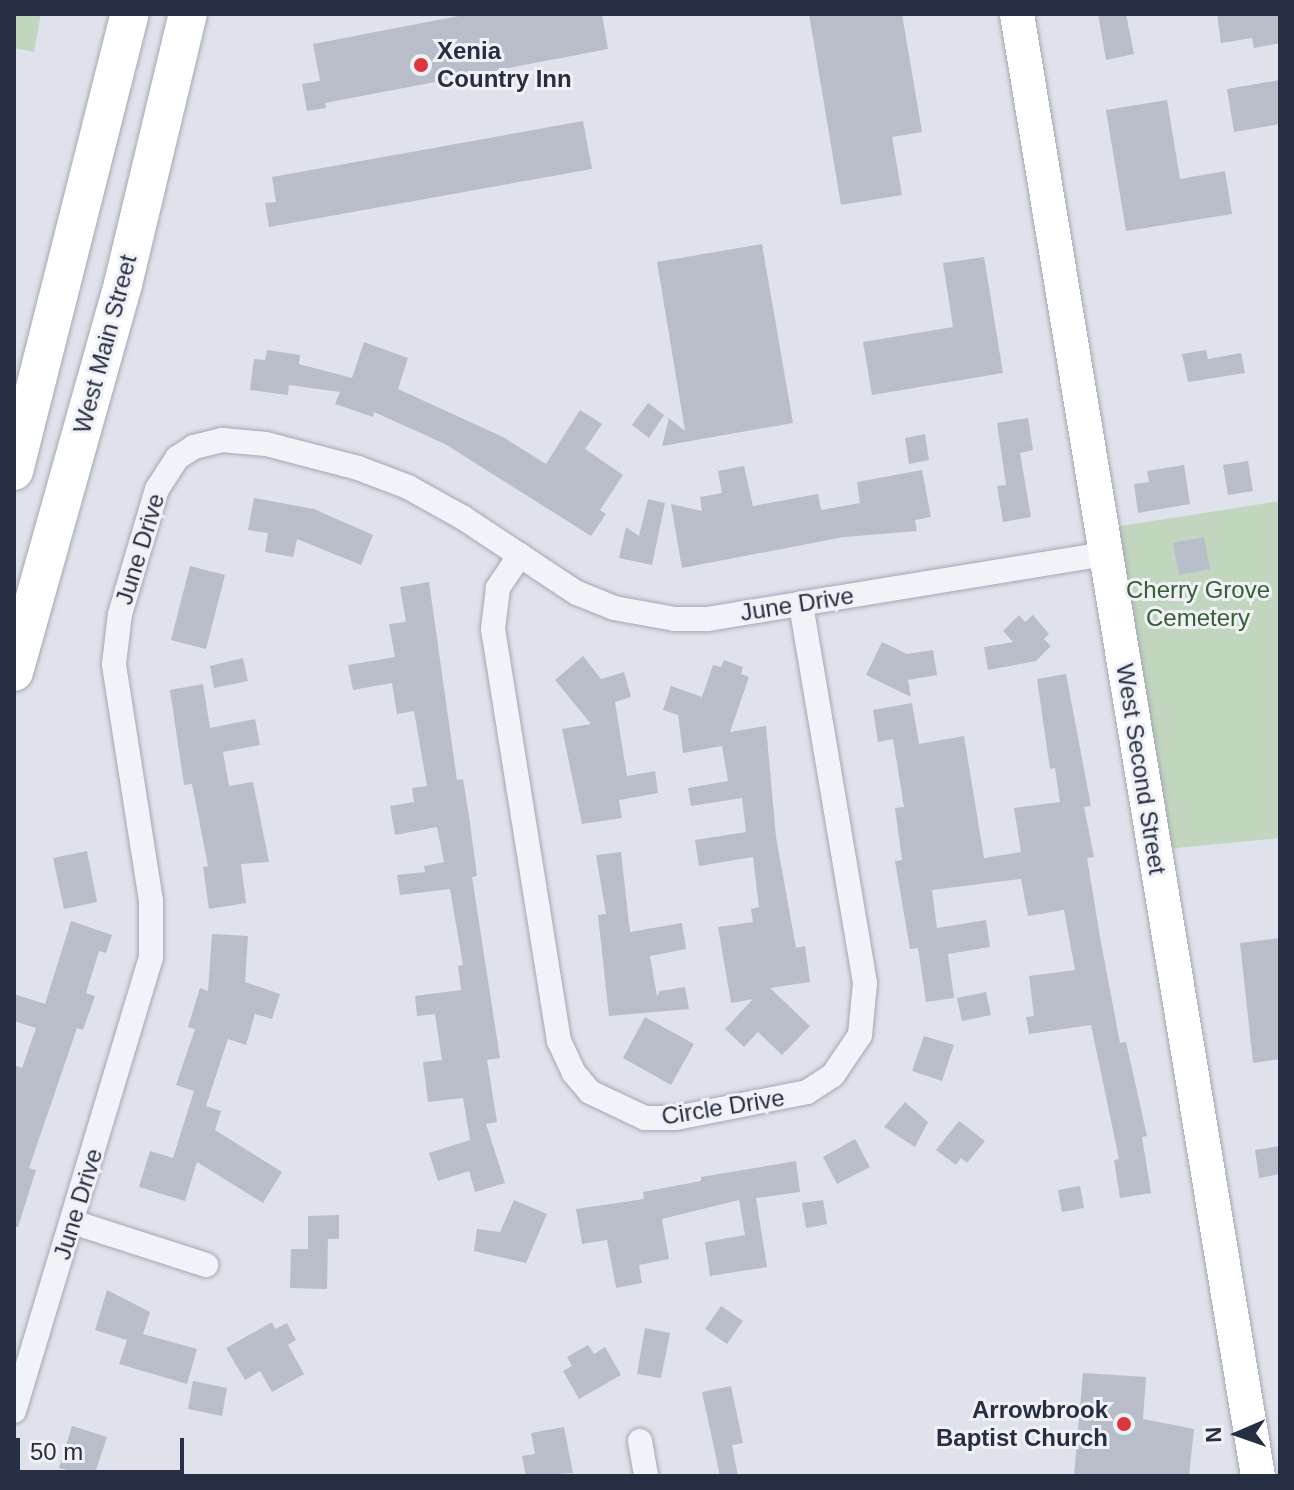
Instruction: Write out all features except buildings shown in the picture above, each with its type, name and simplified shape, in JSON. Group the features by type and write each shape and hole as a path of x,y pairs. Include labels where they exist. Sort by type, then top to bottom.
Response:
{"main road":[{"path":"14,471 130,14"},
{"name":"West Main Street","path":"14,672 123,284 188,14"},
{"name":"West Second Street","path":"1017,14 1258,1476"}],"street":[{"name":"June Drive","path":"14,1411 151,958 151,901 114,664 120,614 164,472 203,443 222,440 293,450 408,487 577,593 646,616 708,619 1106,554"},
{"name":"Circle Drive","path":"520,555 498,588 493,629 559,1041 574,1073 590,1092 608,1105 645,1118 676,1118 799,1095 833,1075 860,1035 865,983 801,603"},
{"path":"73,1222 206,1265"},
{"path":"640,1441 646,1476"}],"green space":[{"path":"14,14 41,14 34,52 14,48"},
{"name":"Cherry Grove Cemetery","path":"1280,501 1280,838 1155,850 1102,529"}],"place":[{"name":"Xenia Country Inn","path":"421,65"},
{"name":"Arrowbrook Baptist Church","path":"1124,1424"}]}
